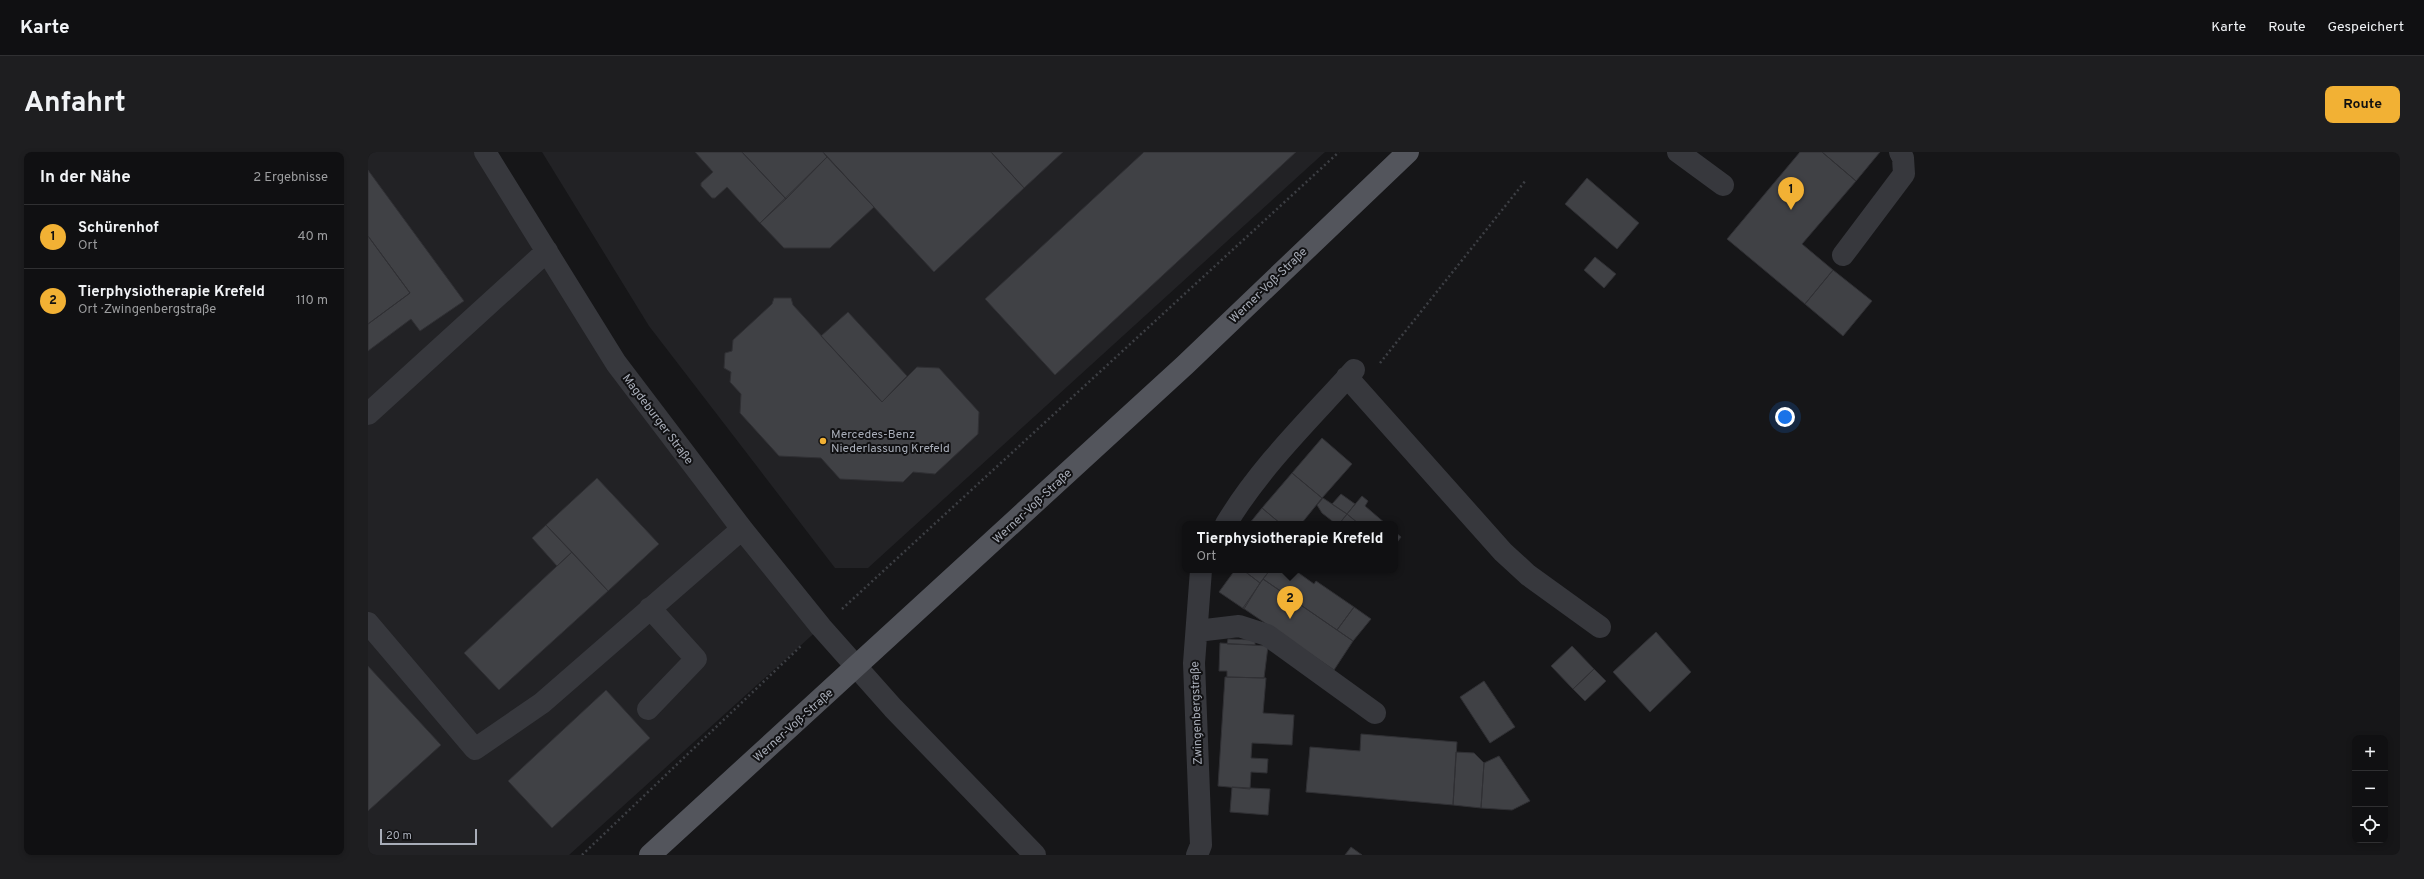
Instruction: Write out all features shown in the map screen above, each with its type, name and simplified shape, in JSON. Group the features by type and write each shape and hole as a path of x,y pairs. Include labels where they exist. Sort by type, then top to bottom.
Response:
{"main road":[{"name":"Werner-Voß-Straße","path":"650,855 856,668 1185,365 1408,152"}],"street":[{"name":"Magdeburger Straße","path":"485,152 616,363 742,529 856,668"},
{"path":"1678,152 1723,185"},
{"path":"1843,255 1904,174 1903,158 1900,152"},
{"path":"368,414 546,251"},
{"path":"1228,521 1238,505 1282,450 1351,374 1513,561 1600,627"},
{"path":"368,623 475,749 542,703 742,529"},
{"name":"Zwingenbergstraße","path":"1197,855 1201,845 1194,663 1202,573"},
{"path":"648,710 696,659 650,608"},
{"path":"1197,631 1239,626 1267,635 1374,713"},
{"path":"856,668 892,708 1035,855"}],"path":[{"path":"582,855 821,627 1340,152"},
{"path":"1351,374 1382,362 1526,180"}],"shaded area":[{"path":"368,152 485,152 547,251 821,627 569,855 368,855"},
{"path":"542,152 1325,152 868,568 835,568 649,326"}],"building":[{"path":"695,152 742,152 786,199 760,223 727,187 715,198 712,198 701,186 701,183 713,172"},
{"path":"742,152 823,152 827,157 786,199"},
{"path":"823,152 991,152 1024,188 934,272"},
{"path":"991,152 1063,152 1024,188"},
{"path":"1144,152 1296,152 1055,375 985,299"},
{"path":"1800,152 1822,152 1856,181 1802,244 1833,270 1805,304 1727,239"},
{"path":"1822,152 1880,152 1856,181"},
{"path":"827,157 874,207 830,248 784,248 760,223"},
{"path":"368,170 464,301 420,331 411,319 368,351 368,324 410,293 368,236"},
{"path":"1587,178 1639,223 1617,249 1565,204"},
{"path":"368,236 410,293 368,324"},
{"path":"1595,257 1616,274 1604,288 1584,270"},
{"path":"1833,270 1872,301 1843,336 1805,304"},
{"path":"774,298 791,298 793,305 882,402 917,367 939,368 979,412 978,434 935,474 913,472 903,482 840,479 821,458 779,456 740,413 741,394 730,382 731,372 724,368 725,353 732,351 733,340 772,304"},
{"path":"848,312 907,376 882,402 821,336"},
{"path":"1322,438 1352,464 1322,498 1292,473"},
{"path":"1292,473 1322,498 1303,521 1277,521 1262,508"},
{"path":"597,478 659,544 608,591 546,525"},
{"path":"1341,494 1355,504 1347,514 1332,504"},
{"path":"1362,496 1368,501 1365,506 1382,521 1355,521 1347,514"},
{"path":"1323,498 1347,514 1341,521 1332,521 1322,513 1317,505"},
{"path":"1262,508 1277,521 1251,521"},
{"path":"1347,514 1355,521 1341,521"},
{"path":"546,525 572,552 557,566 532,538"},
{"path":"572,552 608,591 499,690 464,653"},
{"path":"1233,573 1247,573 1260,583 1244,609 1219,592"},
{"path":"1247,573 1268,573 1260,583"},
{"path":"1268,573 1299,573 1314,584 1316,581 1354,607 1337,630 1263,579"},
{"path":"1263,579 1353,641 1334,670 1243,608"},
{"path":"1354,607 1371,619 1353,641 1337,630"},
{"path":"1656,632 1691,672 1650,712 1613,672"},
{"path":"1228,639 1255,640 1255,645 1227,644"},
{"path":"1220,643 1268,646 1264,678 1227,677 1227,671 1219,671"},
{"path":"1572,646 1594,669 1573,689 1551,666"},
{"path":"368,666 441,745 368,811"},
{"path":"1594,669 1606,681 1585,701 1573,689"},
{"path":"1225,677 1266,678 1263,713 1294,715 1292,745 1252,743 1251,758 1268,759 1267,773 1251,772 1250,789 1218,786"},
{"path":"1484,681 1515,727 1490,743 1460,697"},
{"path":"606,690 650,738 552,828 508,781"},
{"path":"1361,734 1457,742 1453,805 1306,792 1310,747 1360,751"},
{"path":"1456,752 1474,753 1484,763 1481,808 1453,805"},
{"path":"1499,756 1530,801 1512,810 1481,808 1484,763"},
{"path":"1232,787 1270,789 1268,815 1230,812"},
{"path":"1351,847 1362,855 1345,855"}],"place":[{"name":"Schürenhof","path":"1791,210"},
{"name":"Mercedes-Benz Niederlassung Krefeld","path":"823,441"},
{"name":"Tierphysiotherapie Krefeld","path":"1290,619"}]}
